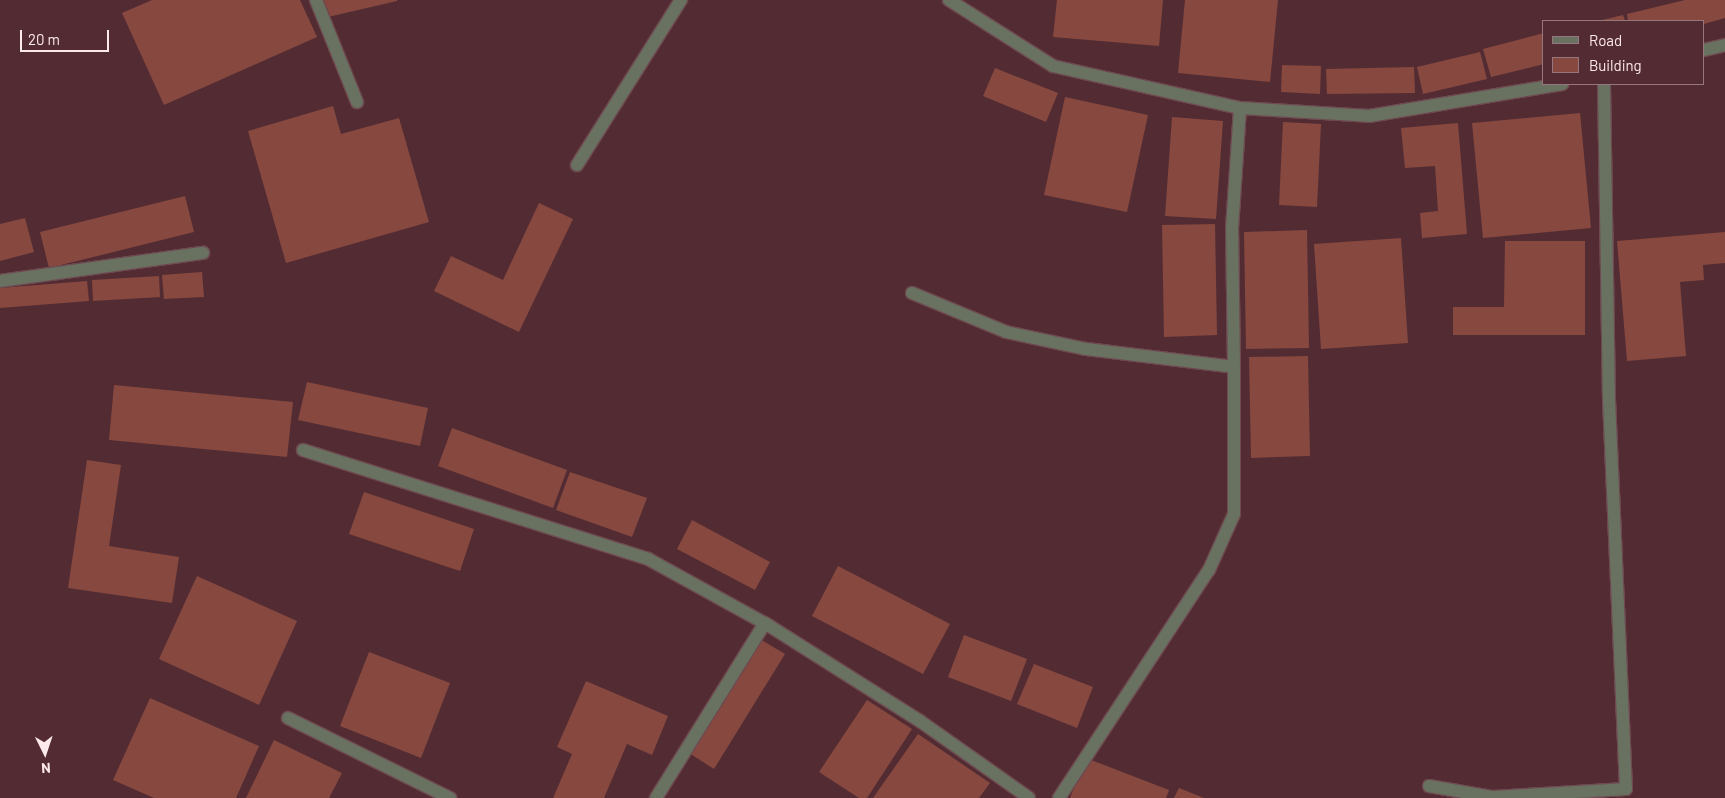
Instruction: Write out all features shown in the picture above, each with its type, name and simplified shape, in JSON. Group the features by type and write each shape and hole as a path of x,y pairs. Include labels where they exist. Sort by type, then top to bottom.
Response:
{"street":[{"path":"316,0 357,102"},
{"path":"577,165 681,0"},
{"path":"949,0 1053,66 1240,108 1369,116 1556,85"},
{"path":"1705,50 1725,45"},
{"path":"1429,786 1493,797 1626,789 1609,401 1604,85"},
{"path":"1059,798 1209,570 1234,514 1232,229 1240,108"},
{"path":"0,281 204,253"},
{"path":"912,293 1006,332 1086,349 1234,367"},
{"path":"303,450 648,559 765,623 920,721 1029,798"},
{"path":"656,798 765,623"},
{"path":"288,718 450,798"}],"building":[{"path":"152,0 300,0 317,37 164,105 122,13"},
{"path":"324,0 397,0 397,1 328,17"},
{"path":"1057,0 1163,0 1159,46 1053,37"},
{"path":"1185,0 1278,0 1270,82 1178,73"},
{"path":"1685,0 1725,0 1725,18 1705,24 1705,20 1628,20 1627,14"},
{"path":"1623,15 1625,20 1602,20"},
{"path":"1542,34 1542,64 1491,77 1483,49"},
{"path":"1480,52 1487,79 1423,94 1417,67"},
{"path":"1282,65 1321,66 1320,94 1281,92"},
{"path":"1414,67 1415,93 1327,94 1326,69"},
{"path":"995,68 1058,93 1046,122 983,96"},
{"path":"1065,97 1148,115 1127,212 1044,195"},
{"path":"333,106 341,134 399,118 429,222 286,263 248,131"},
{"path":"1580,113 1591,228 1483,238 1472,123"},
{"path":"1172,117 1223,121 1216,219 1165,216"},
{"path":"1283,122 1321,124 1317,207 1279,205"},
{"path":"1458,123 1467,234 1422,238 1420,213 1438,211 1435,166 1405,168 1401,128"},
{"path":"185,196 194,232 49,268 40,232"},
{"path":"539,203 573,219 519,332 434,291 451,256 503,280"},
{"path":"25,218 34,252 0,261 0,224"},
{"path":"1215,224 1217,335 1164,337 1162,225"},
{"path":"1307,230 1309,348 1246,349 1244,232"},
{"path":"1725,232 1725,263 1703,265 1704,280 1680,282 1686,356 1627,361 1617,241"},
{"path":"1401,238 1408,343 1321,349 1314,244"},
{"path":"1505,241 1585,241 1585,335 1453,335 1453,307 1504,307"},
{"path":"202,272 204,297 164,299 162,275"},
{"path":"159,276 160,297 93,301 92,280"},
{"path":"87,281 89,301 0,308 0,288"},
{"path":"1308,356 1310,456 1251,458 1249,357"},
{"path":"307,382 428,408 420,446 298,420"},
{"path":"114,385 293,402 287,457 109,440"},
{"path":"452,428 567,470 553,508 438,466"},
{"path":"87,460 121,465 109,546 179,557 172,603 68,588"},
{"path":"570,472 647,498 632,537 556,510"},
{"path":"364,492 474,529 460,571 349,534"},
{"path":"692,520 770,562 755,590 677,549"},
{"path":"838,566 950,624 923,674 812,616"},
{"path":"197,576 297,621 259,705 159,659"},
{"path":"964,635 1027,659 1011,701 948,677"},
{"path":"760,639 785,654 714,769 689,753"},
{"path":"369,652 450,683 421,758 340,726"},
{"path":"1034,664 1093,687 1077,728 1017,704"},
{"path":"586,681 668,716 652,755 627,744 604,798 553,798 572,754 557,747"},
{"path":"150,698 259,746 236,798 154,798 113,780"},
{"path":"867,700 912,729 867,798 859,798 819,772"},
{"path":"918,734 990,783 979,798 873,798"},
{"path":"274,740 342,773 329,798 246,798"},
{"path":"1086,758 1169,790 1166,798 1070,798"},
{"path":"1179,788 1204,798 1174,798"}]}
